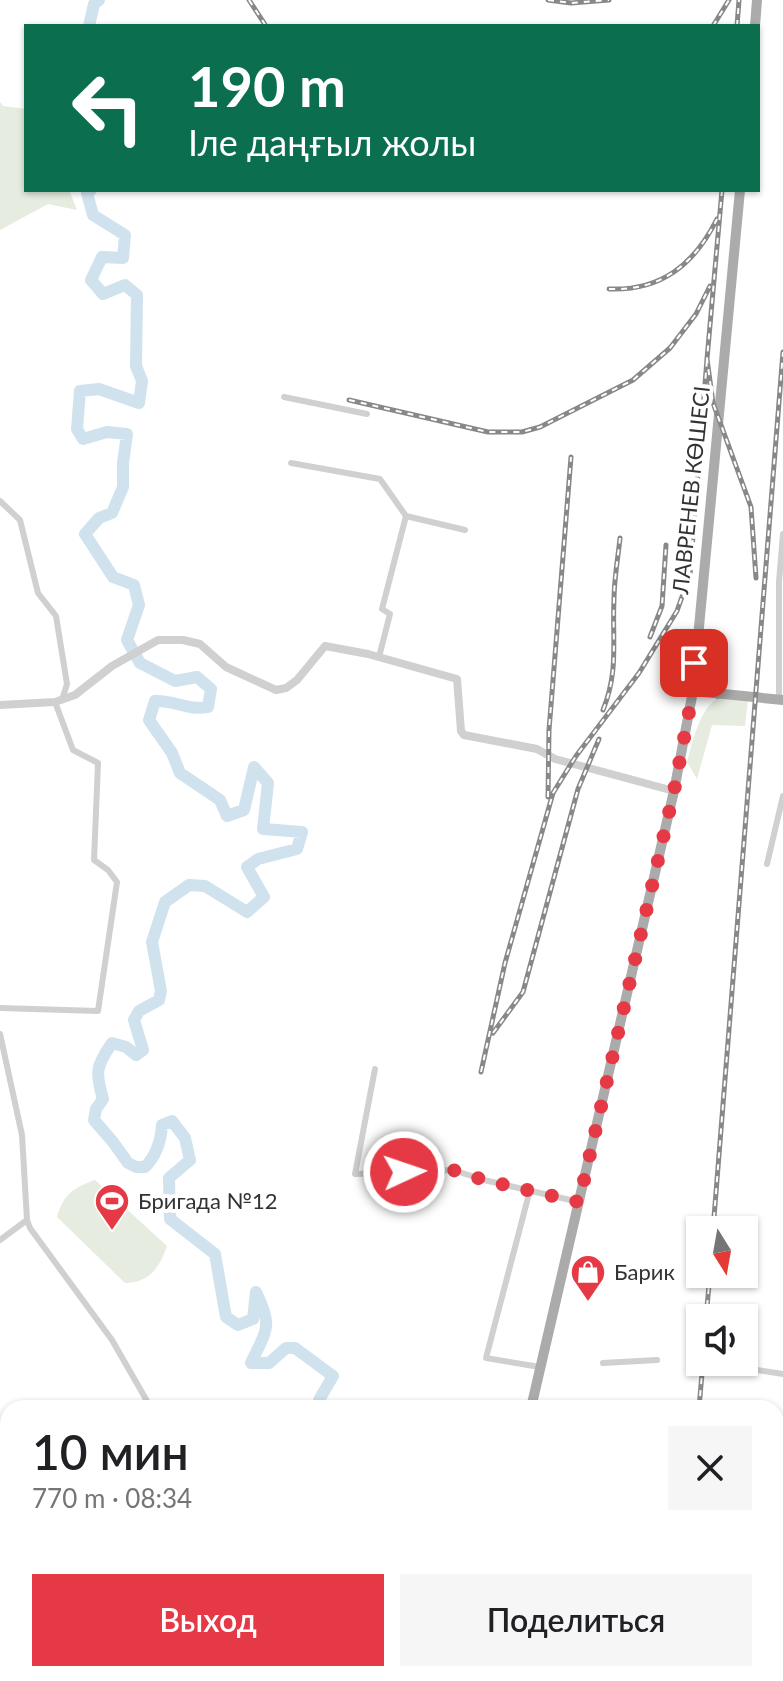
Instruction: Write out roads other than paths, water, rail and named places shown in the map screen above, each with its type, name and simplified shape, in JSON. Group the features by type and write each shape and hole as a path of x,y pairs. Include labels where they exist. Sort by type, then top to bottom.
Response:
{"main road":[{"path":"755,24 757,0"},
{"name":"ЛАВРЕНЕВ КӨШЕСІ","path":"533,1400 674,792 693,691 740,192"},
{"path":"697,641 704,677 718,694"},
{"path":"693,691 781,700"}],"street":[{"path":"284,397 367,414"},
{"path":"291,463 380,479 406,516 465,530"},
{"path":"0,501 20,520 38,593 56,616 67,684 59,701 73,750 98,763 94,860 108,870 117,882 98,1011 0,1008"},
{"path":"379,657 390,614 382,609 406,516"},
{"path":"781,700 779,582 783,534"},
{"path":"0,705 59,701 75,695 130,655 158,640 200,644 226,667 276,690 286,688 297,680 325,646 379,657 457,679 461,731 464,735 537,749 555,759 674,792"},
{"path":"767,864 783,796"},
{"path":"0,1034 22,1135 30,1228 112,1340 146,1400"},
{"path":"375,1069 355,1174 453,1170 579,1202"},
{"path":"530,1190 486,1358 541,1367"},
{"path":"0,1240 27,1220"},
{"path":"603,1363 657,1360"},
{"path":"758,1370 783,1374"}],"waterway":[{"path":"89,24 94,4 99,0"},
{"path":"88,192 93,215 125,235 123,258 102,257 91,280 103,294 125,285 137,295 136,366 142,381 139,403 99,389 80,391 77,429 83,439 107,432 127,434 123,487 112,513 99,518 85,534 113,577 134,585 139,605 127,640 140,663 175,681 197,677 211,689 208,707 194,708 155,701 149,720 172,753 180,773 220,800 227,816 244,810 254,767 268,783 263,829 302,832 297,849 258,859 247,867 264,897 247,912 205,886 189,885 165,902 152,942 161,991 159,1000 139,1011 134,1020 143,1050 136,1055 126,1047 112,1043 98,1070 103,1099 96,1109 94,1120 128,1163 136,1167 145,1167 149,1163 157,1148 162,1125 172,1121 185,1138 190,1160 169,1178 170,1219 215,1254 226,1317 238,1325 253,1319 256,1292 265,1313 266,1328 251,1363 269,1363 286,1348 295,1348 333,1376 319,1400"}],"railway":[{"path":"249,0 265,24"},
{"path":"548,0 571,3 609,0"},
{"path":"714,24 729,0"},
{"path":"737,24 739,0"},
{"path":"722,192 707,359 713,403 751,507 756,578"},
{"path":"609,289 645,285 674,272 698,250 717,219"},
{"path":"349,400 488,432 522,432 540,427 633,380 670,348 696,314 710,286"},
{"path":"714,1216 783,352"},
{"path":"481,1072 505,963 553,793 576,756 639,673 677,611 690,574 707,359"},
{"path":"548,797 549,730 571,457"},
{"path":"603,710 613,669 614,592 620,538"},
{"path":"650,637 662,606 666,545"},
{"path":"493,1033 523,992 578,789 599,739"},
{"path":"707,1304 709,1288"},
{"path":"700,1400 702,1376"}],"place":[{"name":"Бригада №12","path":"112,1232"},
{"name":"Барик","path":"588,1303"}]}
